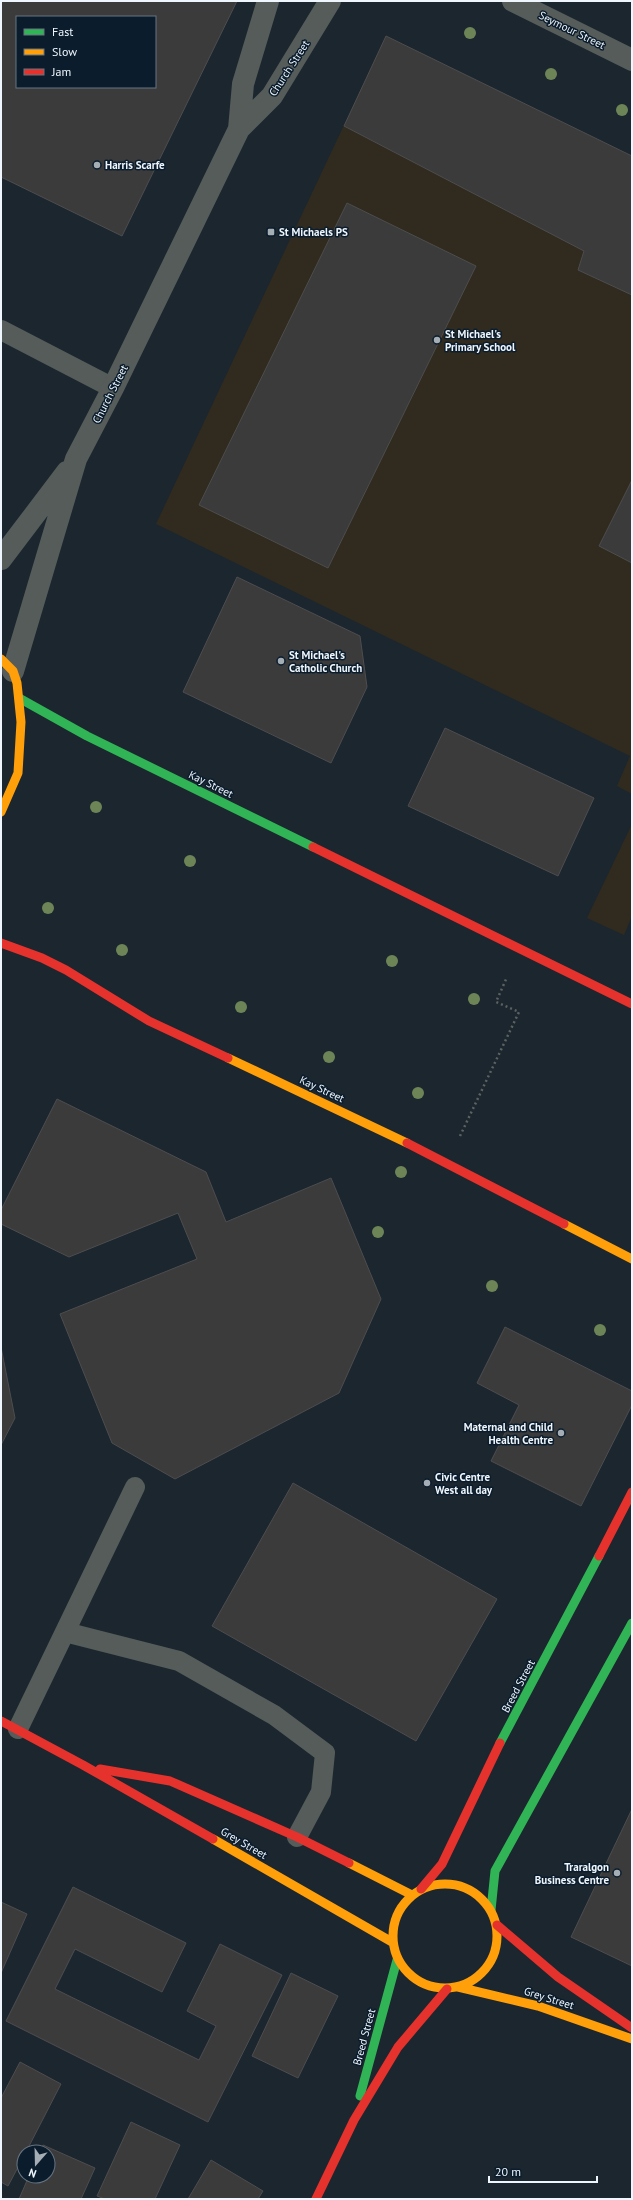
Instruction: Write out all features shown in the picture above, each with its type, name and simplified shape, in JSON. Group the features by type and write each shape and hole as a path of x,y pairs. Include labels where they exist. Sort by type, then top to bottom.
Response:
{"street":[{"name":"Church Street","path":"239,129 243,84 268,1"},
{"name":"Church Street","path":"7,665 76,459 113,388 239,129 272,96 330,1"},
{"name":"Seymour Street","path":"513,1 632,60"},
{"path":"1,559 76,459"},
{"path":"1,812 18,773 21,722 19,698 7,665"},
{"name":"Kay Street","path":"19,698 87,736 632,1004"},
{"name":"Kay Street","path":"1,943 42,958 66,970 149,1021 409,1144 632,1259"},
{"name":"Breed Street","path":"422,1889 442,1864 493,1758 632,1492"},
{"path":"491,1910 495,1871 632,1623"},
{"name":"Grey Street","path":"9,1725 392,1942"},
{"name":"Grey Street","path":"83,1766 170,1781 297,1837 412,1895"},
{"path":"447,1883 473,1891 491,1910 498,1925 498,1941 495,1952 485,1971 472,1981 458,1987 447,1989 427,1986 410,1976 397,1960 392,1942 393,1924 400,1908 412,1895 422,1889 447,1883"},
{"name":"Grey Street","path":"498,1925 558,1977 632,2028"},
{"name":"Breed Street","path":"354,2120 397,1960"},
{"name":"Grey Street","path":"458,1987 538,2006 632,2038"},
{"name":"Breed Street","path":"316,2199 354,2120 398,2047 447,1989"}],"lane":[{"path":"1,330 113,388"},
{"path":"9,1725 65,1632 135,1487"},
{"path":"65,1632 179,1661 274,1715 324,1753 321,1792 297,1837"}],"path":[{"path":"446,1164 519,1012 496,1002 519,949"}],"shaded area":[{"name":"St Michael's Primary School","path":"386,36 632,156 632,794 617,786 630,756 156,524"},
{"path":"632,824 632,916 624,935 587,918"}],"building":[{"path":"1,1 237,1 122,236 1,177"},
{"path":"386,36 632,156 632,295 578,270 584,251 344,126"},
{"path":"347,203 476,266 328,568 199,505"},
{"path":"632,480 632,563 599,546"},
{"name":"St Michael's Catholic Church","path":"237,577 360,636 367,687 331,763 183,692"},
{"path":"445,728 594,798 558,876 408,806"},
{"path":"57,1099 206,1172 226,1222 331,1178 381,1299 339,1393 175,1479 112,1443 60,1314 197,1259 178,1213 69,1257 1,1224 1,1210"},
{"name":"Maternal and Child Health Centre","path":"505,1327 632,1391 632,1405 581,1506 491,1461 519,1405 477,1383"},
{"path":"1,1347 15,1418 1,1445"},
{"path":"293,1483 497,1599 416,1741 212,1626"},
{"name":"Traralgon Business Centre","path":"632,1809 632,1966 571,1937"},
{"path":"73,1887 186,1943 162,1992 75,1949 55,1989 199,2060 216,2026 187,2011 220,1944 282,1975 208,2122 6,2021"},
{"path":"1,1902 27,1914 1,1973"},
{"path":"291,1973 338,1996 298,2078 252,2056"},
{"path":"20,2062 61,2084 30,2144 16,2144 16,2171 8,2186 1,2182 1,2098"},
{"path":"131,2122 180,2145 155,2199 105,2199 97,2196"},
{"path":"56,2151 95,2168 81,2199 19,2199 26,2184 56,2184"},
{"path":"211,2160 263,2191 258,2199 188,2199"}],"traffic: fast":[{"path":"19,698 87,736 313,847"},
{"path":"500,1743 599,1556"},
{"path":"491,1910 495,1871 632,1623"},
{"path":"360,2096 397,1960"}],"traffic: slow":[{"path":"1,659 13,671 17,683 21,722 18,773 1,812"},
{"path":"228,1058 407,1143"},
{"path":"564,1224 632,1259"},
{"path":"213,1839 392,1942"},
{"path":"349,1863 412,1895"},
{"path":"445,1884 465,1888 474,1892 482,1899 489,1907 493,1916 497,1936 493,1956 489,1965 482,1973 474,1980 465,1984 445,1988 425,1984 416,1980 408,1973 401,1965 397,1956 393,1936 397,1916 401,1907 408,1899 416,1892 425,1888 445,1884"},
{"path":"458,1987 538,2006 632,2039"}],"traffic: jam":[{"path":"313,847 632,1004"},
{"path":"1,943 42,958 66,970 149,1021 228,1058"},
{"path":"407,1143 564,1224"},
{"path":"599,1556 632,1492"},
{"path":"1,1721 83,1765 213,1839"},
{"path":"421,1889 442,1864 500,1743"},
{"path":"100,1769 170,1781 297,1837 349,1863"},
{"path":"497,1925 558,1977 632,2028"},
{"path":"316,2199 354,2120 398,2047 447,1989"}],"place":[{"name":"Harris Scarfe","path":"97,165"},
{"name":"St Michaels PS","path":"271,232"},
{"name":"St Michael's Primary School","path":"437,340"},
{"name":"St Michael's Catholic Church","path":"281,661"},
{"name":"Maternal and Child Health Centre","path":"561,1433"},
{"name":"Civic Centre West all day","path":"427,1483"},
{"name":"Traralgon Business Centre","path":"617,1873"}]}
